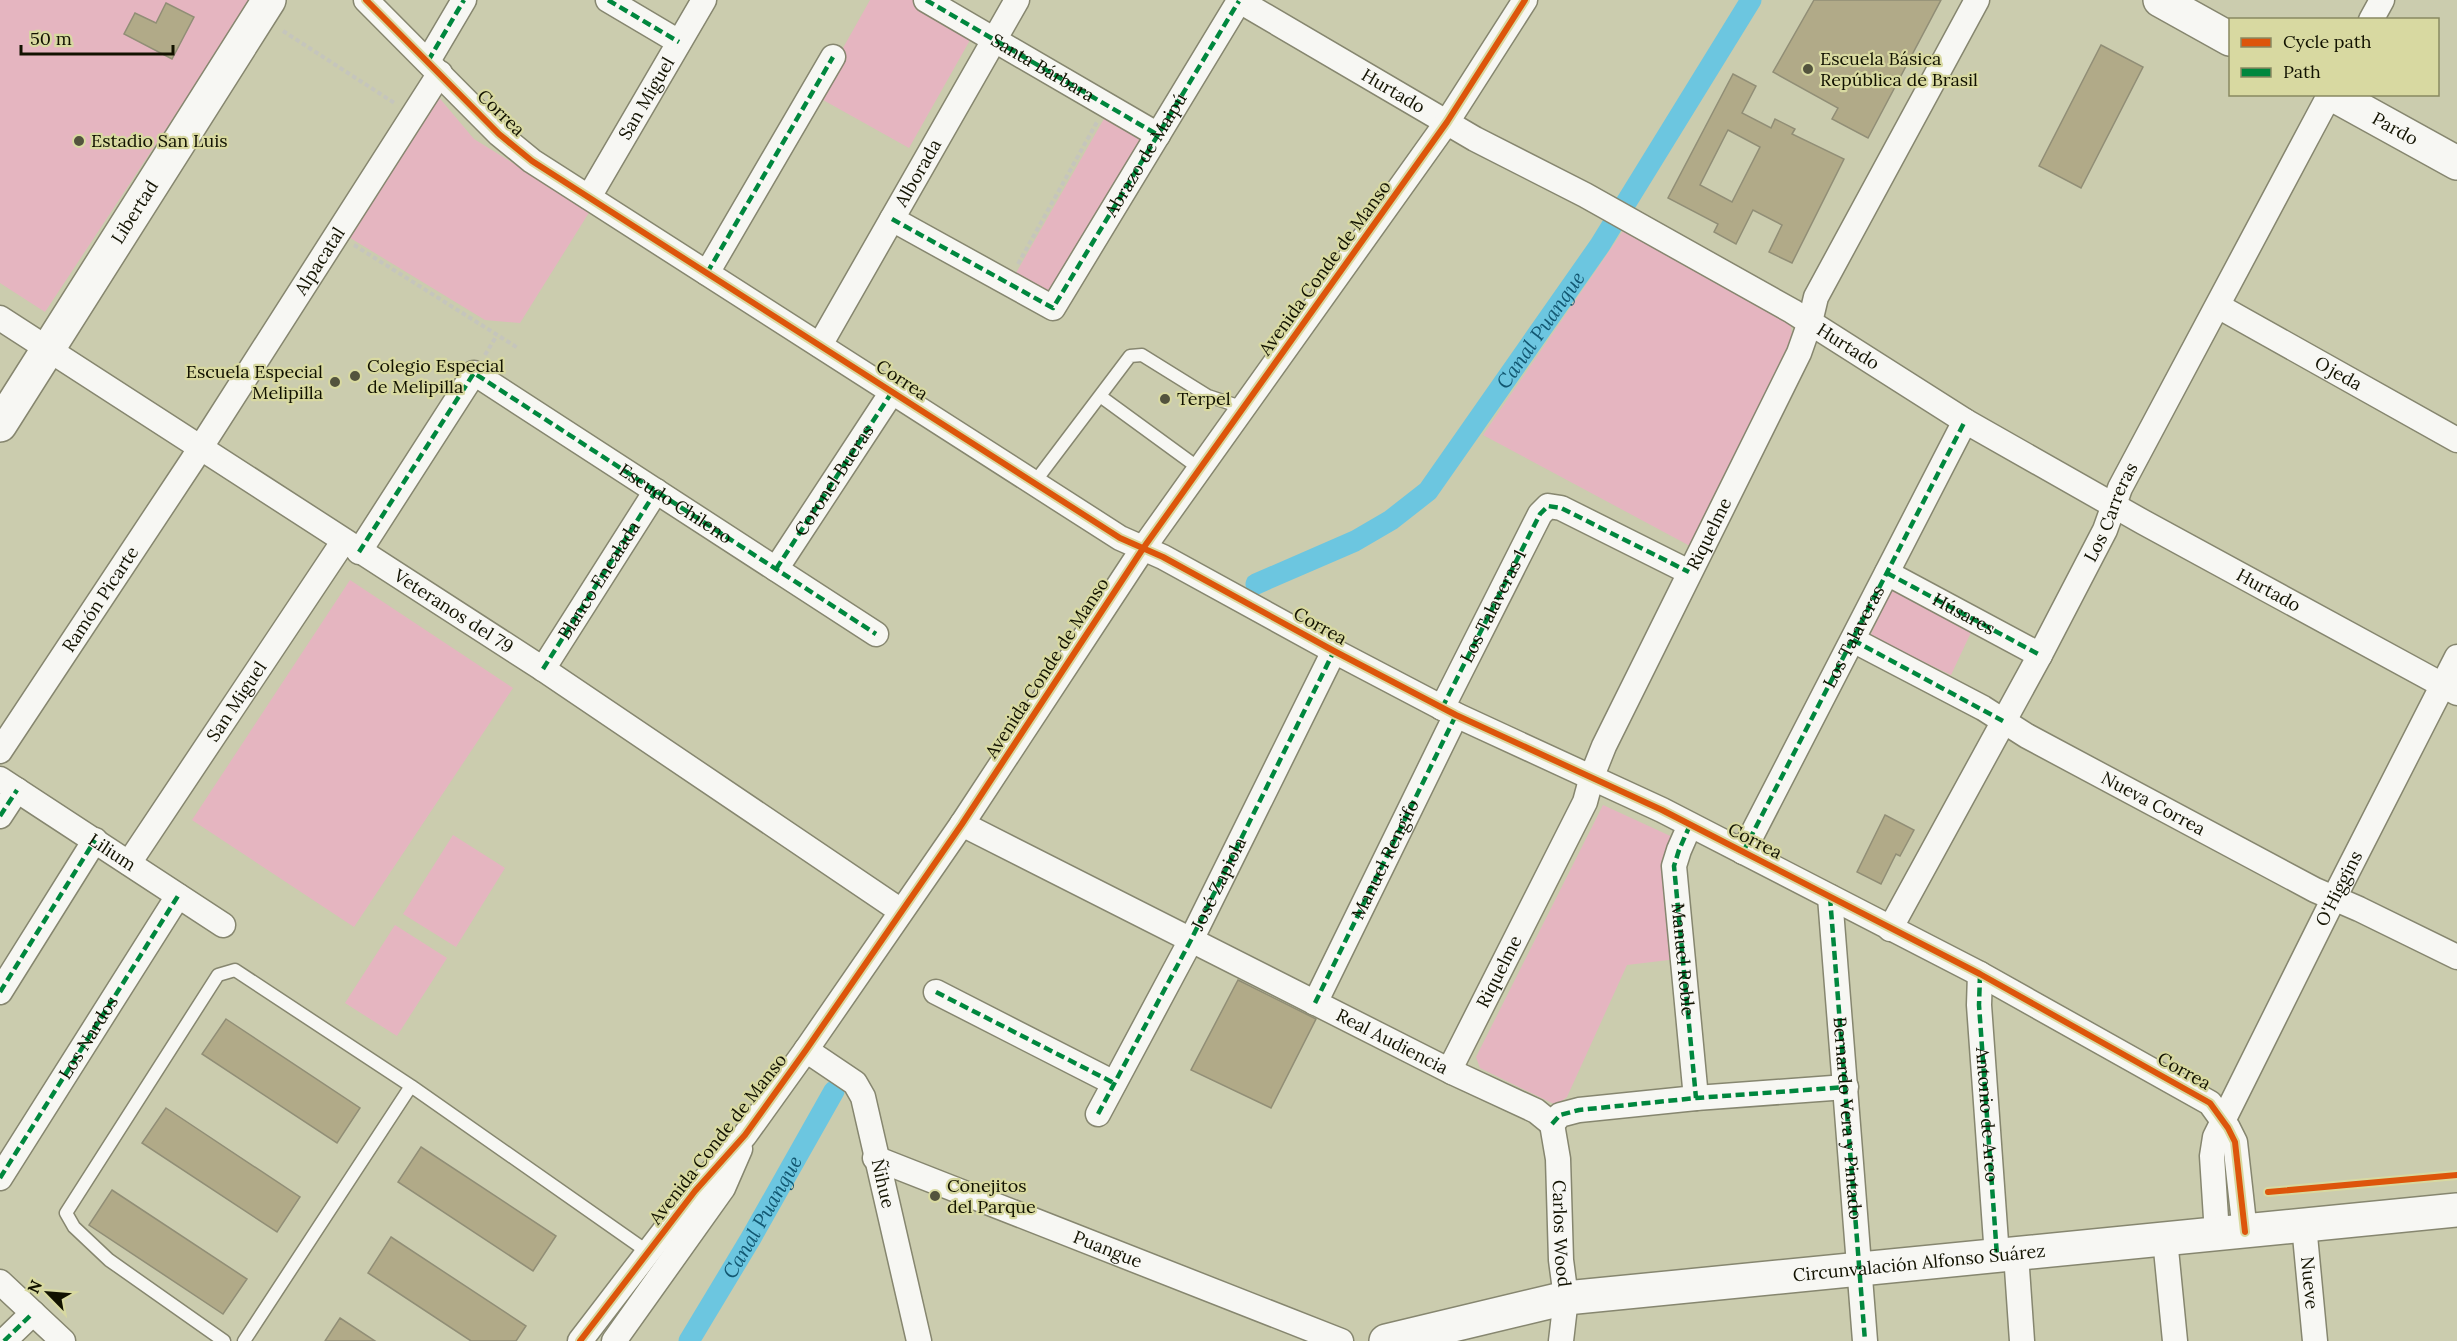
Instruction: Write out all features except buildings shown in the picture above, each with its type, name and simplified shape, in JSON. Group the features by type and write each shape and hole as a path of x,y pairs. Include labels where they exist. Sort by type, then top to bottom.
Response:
{"street":[{"name":"Libertad","path":"0,425 269,0"},
{"name":"Correa","path":"366,0 516,148 1120,538 1144,547 1449,711 1592,776 1980,974 2210,1103 2224,1122"},
{"name":"Alpacatal","path":"200,449 411,118 464,0"},
{"path":"608,0 679,42"},
{"name":"San Miguel","path":"589,197 704,0"},
{"name":"Santa Bárbara","path":"926,0 1158,135"},
{"name":"Alborada","path":"820,345 1017,0"},
{"name":"Hurtado","path":"1239,0 1475,139 1585,195 1810,322 1965,421 2114,506 2450,689"},
{"name":"Abrazo de Maipú","path":"1008,282 1053,308 1239,0"},
{"name":"Avenida Conde de Manso","path":"579,1341 695,1191 745,1135 806,1050 962,824 1144,547 1447,122 1525,0"},
{"name":"Riquelme","path":"1452,1072 1451,1067 1585,802 1604,746 1799,353 1816,297 1977,0"},
{"path":"2160,0 2229,38"},
{"path":"2372,18 2382,0"},
{"path":"707,273 833,57"},
{"name":"Los Carreras","path":"1890,929 2040,655 2105,530 2120,489 2330,96"},
{"name":"Pardo","path":"2335,96 2457,163"},
{"path":"892,219 1008,282"},
{"name":"Ojeda","path":"2218,306 2457,440"},
{"name":"Veteranos del 79","path":"0,318 543,669 901,911"},
{"name":"San Miguel","path":"129,863 474,373"},
{"name":"Escudo Chileno","path":"474,373 876,634"},
{"name":"Coronel Bueras","path":"776,569 892,392"},
{"name":"Los Talaveras","path":"1743,852 1965,421"},
{"name":"Ramón Picarte","path":"0,751 200,449"},
{"name":"Blanco Encalada","path":"543,669 656,491"},
{"name":"Los Talaveras 1","path":"1449,711 1540,514 1548,506 1562,508 1689,572"},
{"name":"Húsares","path":"1887,573 2020,642 2040,655"},
{"name":"Nueva Correa","path":"1853,640 1983,708 2315,890 2457,957"},
{"name":"José Zapiola","path":"1098,1114 1191,940 1334,651"},
{"name":"O'Higgins","path":"2224,1122 2334,898 2450,689 2457,657"},
{"name":"Manuel Rengifo","path":"1315,1003 1449,711"},
{"path":"0,816 8,785"},
{"name":"Lilium","path":"8,785 223,925"},
{"name":"Real Audiencia","path":"962,824 1452,1072 1536,1111 1552,1124"},
{"name":"Manuel Roble","path":"1690,825 1674,866 1696,1098"},
{"path":"0,992 95,840"},
{"name":"Los Nardos","path":"0,1178 178,896"},
{"name":"Bernardo Vera y Pintado","path":"1830,897 1865,1341"},
{"name":"Antonio de Arco","path":"1980,974 1979,1005 2006,1255 2022,1341"},
{"path":"936,992 1114,1083"},
{"name":"Ñihue","path":"806,1050 855,1083 863,1097 875,1158 919,1341"},
{"path":"1552,1124 1560,1115 1579,1110 1696,1098 1846,1087"},
{"path":"2224,1122 2215,1137 2212,1156 2231,1233"},
{"name":"Carlos Wood","path":"1552,1124 1558,1159 1561,1260 1566,1298 1562,1341"},
{"name":"Avenida Conde de Manso","path":"614,1341 723,1188 745,1135"},
{"name":"Puangue","path":"875,1158 1341,1341"},
{"name":"Circunvalación Alfonso Suárez","path":"1386,1341 1566,1298 2457,1210"},
{"name":"Nueve","path":"2304,1226 2315,1341"},
{"path":"2165,1239 2175,1341"},
{"path":"0,1282 63,1341"},
{"path":"4,1341 33,1313"}],"lane":[{"path":"1034,483 1126,359 1136,354 1142,355 1208,396 1244,408"},
{"path":"1100,396 1200,469"},
{"path":"224,1341 109,1260 74,1227 66,1213 218,975 235,970 411,1086 648,1252"},
{"path":"244,1341 411,1086"}],"path":[{"path":"283,32 401,107 411,118"},
{"path":"1008,282 1106,105"},
{"path":"337,234 518,348"}],"shaded area":[{"name":"Estadio San Luis","path":"0,0 251,0 45,312 0,283"},
{"path":"870,0 917,0 974,33 909,148 816,96"},
{"path":"436,94 474,139 590,211 520,323 485,320 347,236"},
{"path":"1105,117 1143,140 1055,294 1016,273"},
{"path":"1625,228 1790,321 1793,341 1690,546 1483,435"},
{"path":"350,580 513,688 354,927 192,820"},
{"path":"1893,588 1974,626 1951,675 1870,636"},
{"path":"1603,805 1679,840 1677,959 1627,965 1567,1097 1556,1105 1480,1068 1476,1057"},
{"path":"453,835 505,868 456,947 403,914"},
{"path":"395,925 447,958 397,1036 345,1003"}],"waterway":[{"name":"Canal Puangue","path":"1256,584 1355,541 1391,520 1428,491 1600,245 1751,0"},
{"name":"Canal Puangue","path":"689,1341 751,1238 834,1091"}],"marked path":[{"path":"428,61 464,0"},
{"path":"608,0 679,42"},
{"path":"926,0 1158,135"},
{"path":"892,219 1053,308 1239,1"},
{"path":"707,273 833,57"},
{"path":"359,552 474,373 876,634"},
{"path":"776,569 892,392"},
{"path":"1743,852 1965,421"},
{"path":"543,669 656,491"},
{"path":"1442,708 1540,514 1548,506 1561,508 1689,572"},
{"path":"1887,573 2040,655"},
{"path":"1853,640 2003,721"},
{"path":"1098,1114 1191,940 1334,651"},
{"path":"1315,1003 1456,715"},
{"path":"0,816 17,790"},
{"path":"1690,825 1674,866 1696,1098"},
{"path":"0,992 95,840"},
{"path":"0,1178 178,896"},
{"path":"1830,897 1865,1341"},
{"path":"1980,974 1979,1005 1997,1256"},
{"path":"936,992 1114,1083"},
{"path":"1552,1124 1560,1115 1579,1110 1696,1098 1846,1087"},
{"path":"4,1341 33,1313"}],"cycle path":[{"path":"366,0 499,134 532,161 1120,538 1163,557 1456,715 1662,810 1980,974 2210,1103 2235,1142 2245,1232"},
{"path":"580,1341 695,1191 745,1135 806,1050 962,824 1144,547 1447,122 1525,0"},
{"path":"2268,1192 2457,1175"}],"place":[{"name":"Escuela Básica República de Brasil","path":"1808,69"},
{"name":"Estadio San Luis","path":"79,141"},
{"name":"Colegio Especial de Melipilla","path":"355,376"},
{"name":"Escuela Especial Melipilla","path":"335,382"},
{"name":"Terpel","path":"1165,399"},
{"name":"Conejitos del Parque","path":"935,1196"}]}
